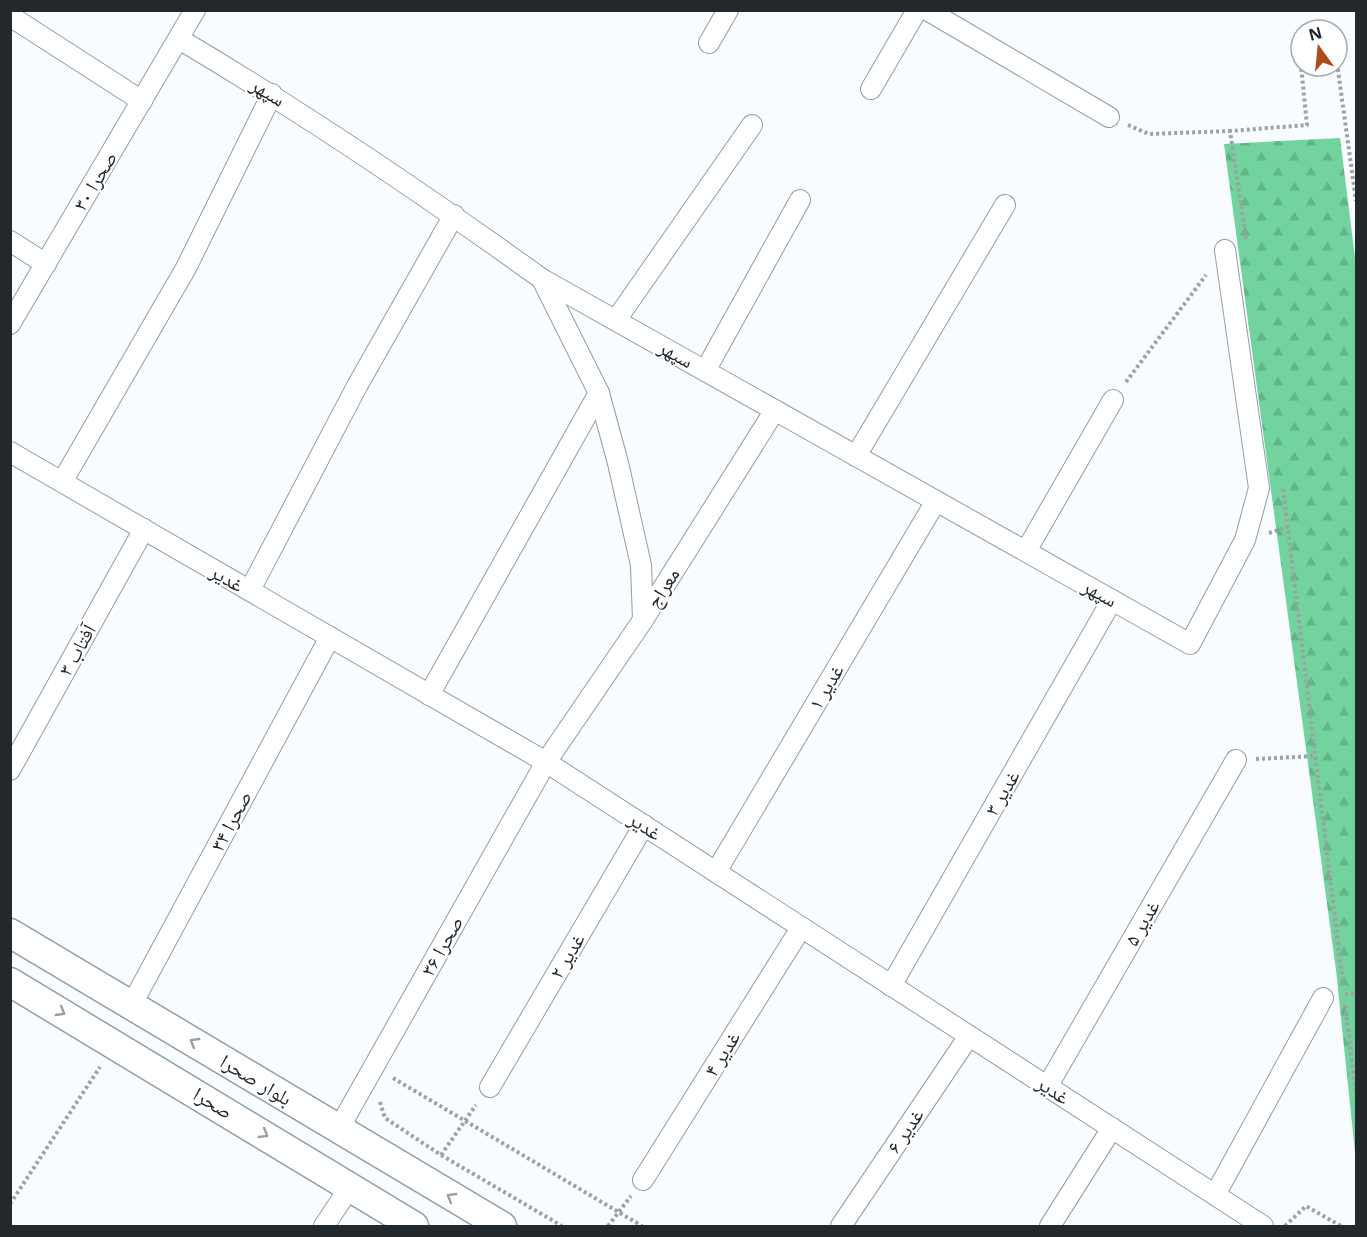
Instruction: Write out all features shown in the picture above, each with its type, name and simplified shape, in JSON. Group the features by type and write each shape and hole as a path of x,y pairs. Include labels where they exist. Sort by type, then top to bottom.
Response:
{"main road":[{"name":"بلوار صحرا","path":"10,933 502,1227"},
{"name":"صحرا","path":"10,982 350,1186 414,1227"}],"street":[{"path":"709,43 728,10"},
{"path":"871,88 917,10"},
{"path":"927,10 1109,117"},
{"name":"صحرا ۳۰","path":"10,324 179,39 193,11"},
{"path":"10,15 142,101"},
{"name":"سپهر","path":"179,39 272,94 454,215 542,279 1190,644 1245,540 1259,488 1225,250"},
{"path":"62,482 186,268 272,94"},
{"path":"616,320 752,125"},
{"path":"705,371 800,200"},
{"path":"856,456 1005,205"},
{"path":"250,590 357,386 454,215"},
{"path":"10,241 46,264"},
{"path":"542,279 599,393 641,565 643,620"},
{"path":"429,694 599,393"},
{"path":"1026,551 1113,400"},
{"name":"معراج","path":"546,762 643,620 775,410"},
{"name":"غدیر","path":"10,452 546,762 1263,1227"},
{"name":"غدیر ۱","path":"716,872 936,501"},
{"name":"آفتاب ۳","path":"10,770 144,529"},
{"name":"غدیر ۳","path":"891,986 1112,600"},
{"name":"صحرا ۳۴","path":"132,1004 330,637"},
{"name":"غدیر ۵","path":"1047,1087 1236,760"},
{"name":"صحرا ۳۶","path":"338,1130 546,762"},
{"name":"غدیر ۲","path":"490,1087 644,825"},
{"name":"غدیر ۴","path":"643,1180 801,927"},
{"path":"1215,1195 1323,998"},
{"name":"غدیر ۶","path":"840,1227 969,1036"},
{"path":"1050,1227 1112,1128"},
{"path":"324,1227 350,1186"}],"path":[{"path":"1109,117 1149,134 1307,125 1302,78"},
{"path":"1339,78 1356,201"},
{"path":"1230,131 1247,244"},
{"path":"1113,400 1225,250"},
{"path":"1282,484 1356,1093"},
{"path":"1236,760 1316,756"},
{"path":"10,1204 115,1044"},
{"path":"386,1084 390,1076 642,1227"},
{"path":"423,1180 490,1087"},
{"path":"379,1100 385,1118 441,1155 562,1227"},
{"path":"608,1227 643,1180"},
{"path":"1285,1227 1306,1206 1341,1227"}],"green space":[{"path":"1340,138 1356,265 1356,1162 1336,970 1224,144"}]}
